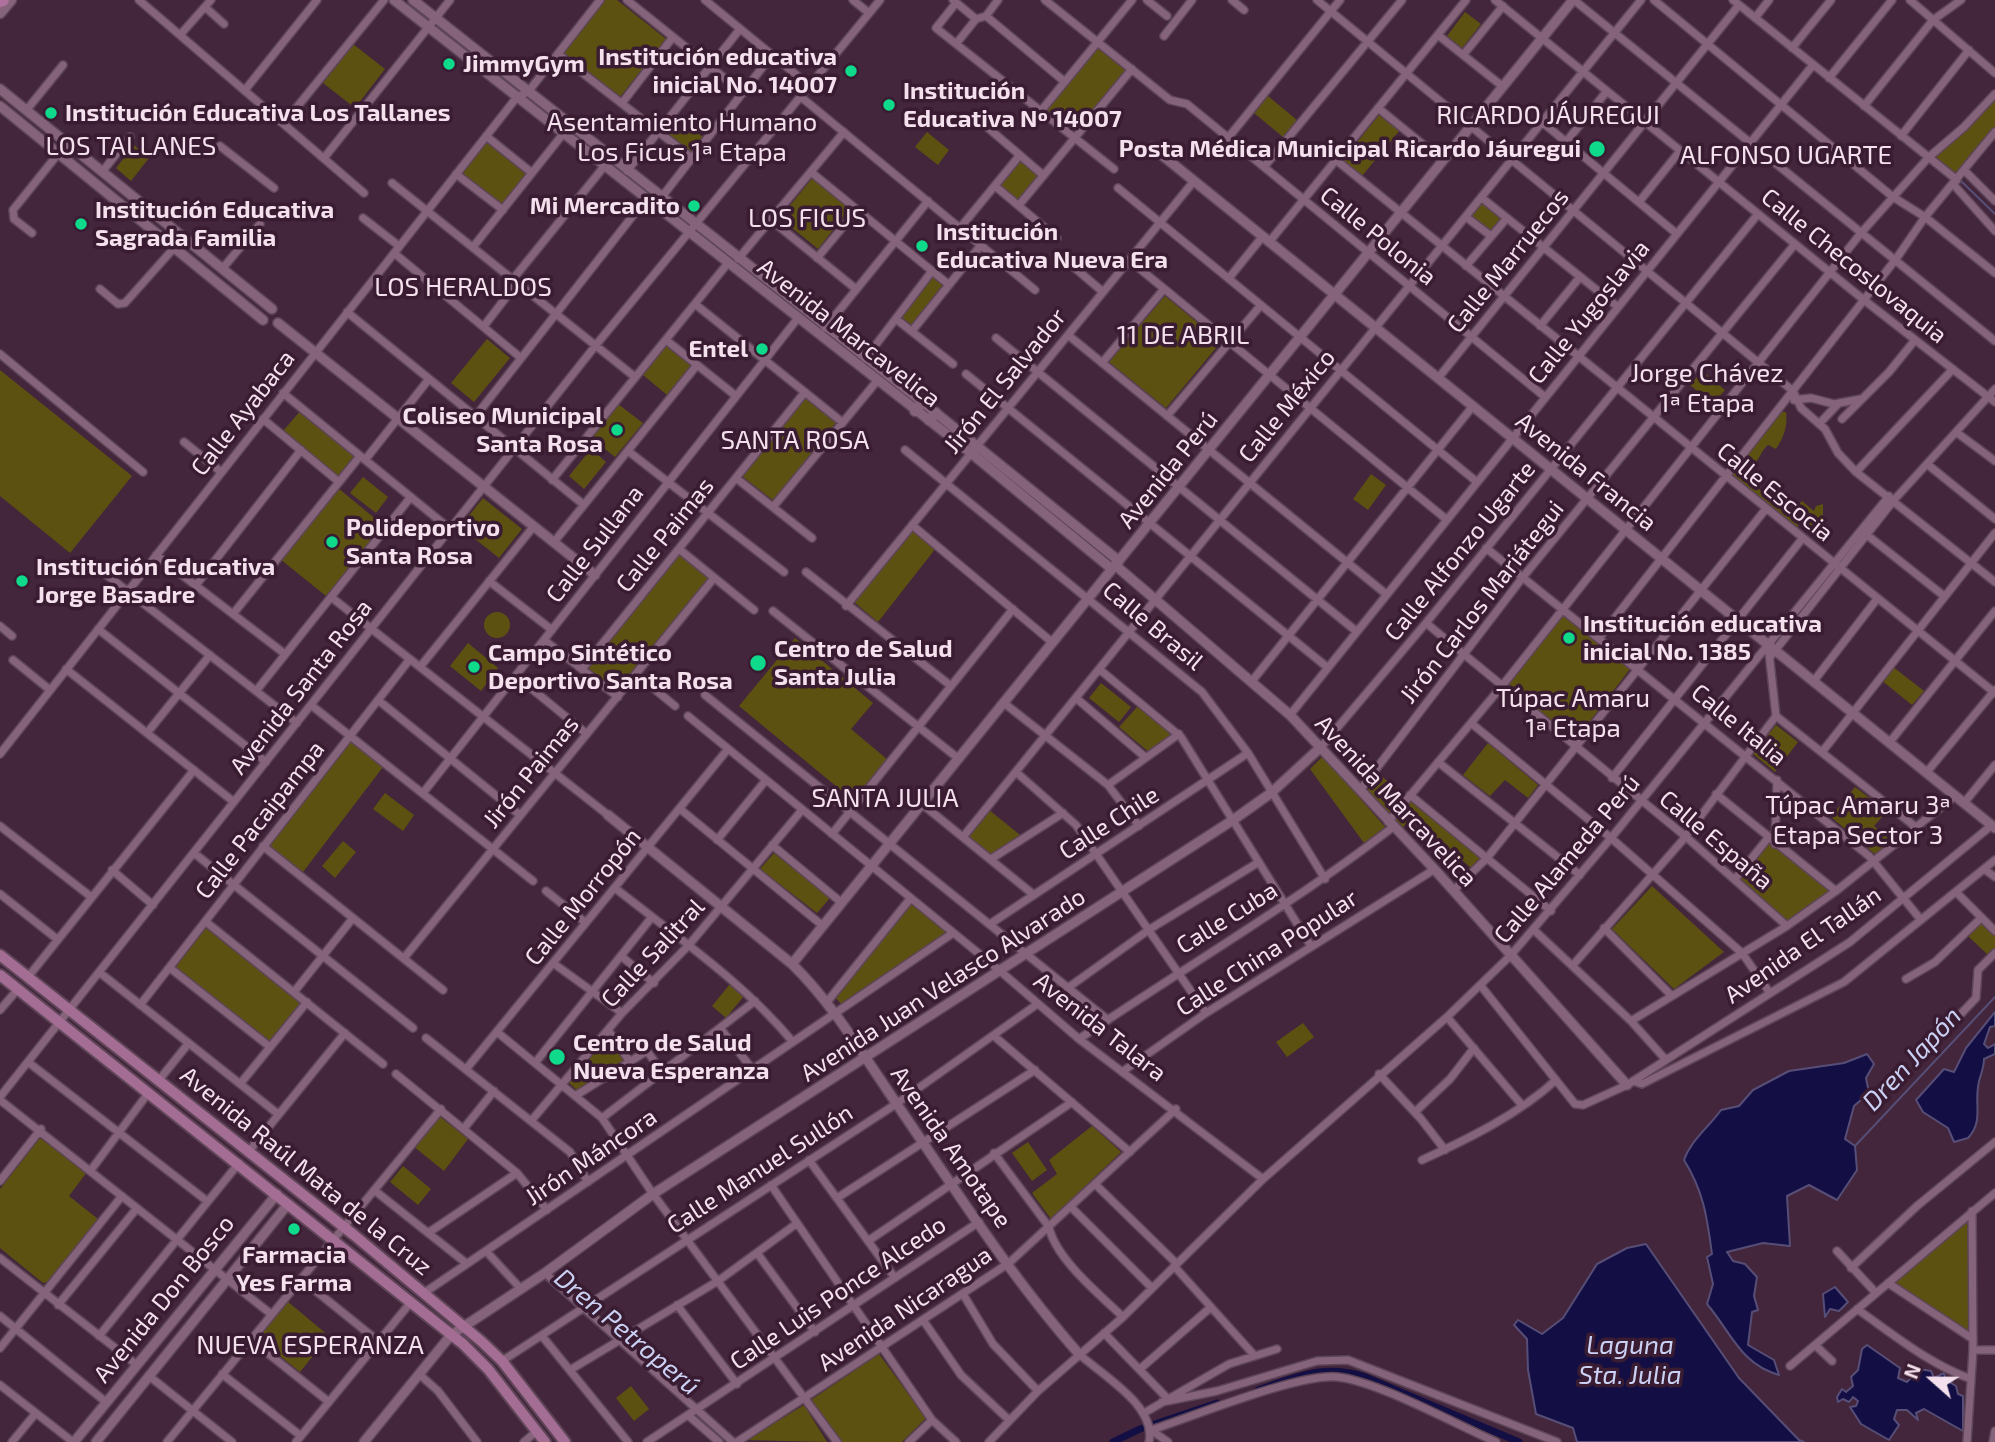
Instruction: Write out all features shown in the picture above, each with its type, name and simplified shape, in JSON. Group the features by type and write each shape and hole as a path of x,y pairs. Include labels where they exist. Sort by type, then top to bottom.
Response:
{"main road":[{"path":"0,13 11,0"},
{"name":"Avenida Raúl Mata de la Cruz","path":"0,955 424,1293 502,1361 565,1442"},
{"name":"Avenida Raúl Mata de la Cruz","path":"0,975 239,1163 451,1335 488,1369 545,1442"},
{"name":"Avenida Don Bosco","path":"277,1194 286,1182"},
{"name":"Avenida Don Bosco","path":"288,1204 299,1192"}],"street":[{"path":"139,0 364,193"},
{"path":"180,35 211,0"},
{"path":"245,90 317,0"},
{"path":"284,124 384,0"},
{"name":"Avenida Marcavelica","path":"394,0 563,134 627,171 661,198 727,263 798,318 864,359 918,407"},
{"name":"Avenida Marcavelica","path":"413,0 528,92 646,199 738,259 877,381 933,416 1155,597 1252,681 1321,747 1630,1084"},
{"path":"324,158 450,0"},
{"path":"517,97 528,92 600,0"},
{"path":"627,0 743,93"},
{"path":"705,0 810,86"},
{"path":"853,0 869,13"},
{"name":"Avenida Santa Rosa","path":"0,1098 596,345 880,0"},
{"path":"956,44 976,19 986,16 998,0"},
{"name":"Calle Polonia","path":"1045,0 1170,100 1187,104 1545,397"},
{"path":"1057,9 1064,0"},
{"path":"1040,112 1132,0"},
{"path":"1147,0 1167,16"},
{"path":"1164,36 1192,0"},
{"path":"1232,0 1244,10"},
{"path":"1317,0 1759,362 1795,395 1801,408 1830,436 1838,453 1856,472 1995,582"},
{"path":"1228,138 1340,0"},
{"path":"1264,167 1402,0"},
{"path":"1229,278 1303,200 1466,0"},
{"name":"Calle Checoslovaquia","path":"1495,0 1830,273 1992,399"},
{"path":"1574,0 1995,341"},
{"name":"Avenida Perú","path":"792,964 1574,0"},
{"name":"Calle México","path":"963,837 1641,0"},
{"path":"1654,0 1893,197 1925,217 1995,274"},
{"path":"1755,18 1769,0"},
{"path":"1792,48 1831,0"},
{"path":"1829,78 1892,0"},
{"path":"1910,0 1995,73"},
{"path":"1864,106 1933,20 1961,0"},
{"path":"976,19 954,1 936,28 1114,169"},
{"path":"1736,2 1929,157 1955,182 1995,232"},
{"name":"Calle Marruecos","path":"1438,377 1707,44 1736,2"},
{"path":"1463,55 1503,6"},
{"path":"205,7 224,24"},
{"path":"986,16 1065,82"},
{"path":"627,171 740,29"},
{"path":"1437,35 1502,86"},
{"path":"622,103 673,37"},
{"path":"1901,136 1969,50"},
{"path":"558,54 692,158"},
{"path":"661,198 772,55"},
{"path":"29,107 62,65"},
{"name":"Calle Yugoslavia","path":"1290,715 1813,65"},
{"path":"1019,205 1132,69"},
{"path":"0,89 272,309"},
{"path":"1566,142 1607,91"},
{"name":"Calle Cuba","path":"1079,1039 1178,972 1325,879 1390,824 1410,795 1502,686 1861,233 1929,157 1995,94"},
{"name":"Calle Ayabaca","path":"0,754 517,97"},
{"path":"801,97 1035,290"},
{"path":"0,106 263,320"},
{"path":"1378,108 1442,160"},
{"path":"1542,122 1677,233"},
{"path":"987,127 1043,175"},
{"path":"738,259 844,132"},
{"path":"1599,638 1782,406 1795,395 1925,217 1995,132"},
{"path":"473,247 563,134"},
{"path":"486,136 532,173"},
{"path":"102,172 130,137"},
{"path":"220,146 274,188"},
{"name":"Avenida Francia","path":"1152,147 1626,529 1770,651 1813,682 1994,827"},
{"path":"1639,202 1680,151"},
{"path":"32,233 12,213 58,154"},
{"path":"960,228 1020,155"},
{"name":"Calle Escocia","path":"1336,160 1725,478 1994,692"},
{"path":"81,172 89,162"},
{"path":"484,326 515,281 608,162"},
{"path":"1965,171 1994,196"},
{"path":"811,172 948,284"},
{"path":"456,174 503,210"},
{"name":"Jirón El Salvador","path":"846,606 1194,181"},
{"path":"392,183 635,377"},
{"path":"995,186 1058,238"},
{"path":"1118,188 1476,482"},
{"path":"115,200 124,189"},
{"path":"1482,198 1618,307"},
{"path":"475,417 646,199"},
{"path":"822,332 928,201"},
{"path":"817,258 857,210"},
{"name":"Calle Alfonzo Ugarte","path":"1321,747 1426,623 1758,214"},
{"path":"1466,217 1491,236"},
{"path":"363,218 522,358"},
{"path":"1466,266 1507,218"},
{"path":"771,220 856,289"},
{"path":"222,269 260,224"},
{"name":"Jirón Carlos Mariátegui","path":"1360,790 1523,577 1654,420 1795,244"},
{"path":"912,331 981,245"},
{"path":"100,289 118,304 123,304 174,248"},
{"path":"1062,257 1103,292"},
{"path":"1129,260 1446,519"},
{"path":"552,480 727,263"},
{"path":"864,359 932,271"},
{"path":"1540,326 1580,277"},
{"path":"1102,363 1164,289"},
{"path":"242,303 250,292"},
{"path":"695,304 842,422"},
{"path":"1167,416 1261,305"},
{"path":"347,312 584,505"},
{"name":"Calle Sullana","path":"423,793 798,318"},
{"path":"896,318 953,364"},
{"path":"278,323 595,575"},
{"path":"1068,335 1386,594"},
{"path":"996,338 1356,631"},
{"path":"666,340 736,396"},
{"path":"1842,419 1915,340"},
{"path":"0,354 143,472"},
{"path":"554,542 697,365"},
{"path":"1856,472 1952,369"},
{"path":"966,374 1327,667"},
{"path":"233,614 339,482 398,418 429,379"},
{"path":"773,507 877,381"},
{"name":"Calle Alameda Perú","path":"989,1442 1038,1391 1123,1317 1263,1179 1482,986 1551,911 1705,723 1770,651 1892,498 1992,399 1995,389"},
{"name":"Calle Paimas","path":"582,669 805,392"},
{"path":"283,393 450,529"},
{"path":"1795,395 1841,403 1862,398"},
{"path":"1819,424 1841,403"},
{"path":"1252,681 1473,406"},
{"path":"263,419 339,482"},
{"path":"1956,432 1995,461"},
{"path":"184,442 221,472"},
{"path":"196,585 300,450"},
{"name":"Calle Brasil","path":"905,450 1130,630 1202,692 1248,754 1325,879"},
{"path":"628,451 784,572"},
{"path":"1927,464 1995,519"},
{"path":"736,478 812,538"},
{"path":"256,691 410,498"},
{"path":"1454,890 1487,858 1765,510"},
{"path":"912,525 1053,643"},
{"path":"420,667 534,526"},
{"path":"1863,532 1944,596"},
{"path":"1822,752 1995,533"},
{"path":"1612,778 1802,539"},
{"name":"Calle Italia","path":"1486,548 1745,754 1874,862 1921,919"},
{"path":"679,549 754,610"},
{"path":"156,555 285,654"},
{"path":"90,562 297,723"},
{"path":"806,572 951,686"},
{"name":"Jirón Paimas","path":"404,958 714,578"},
{"path":"489,581 552,630"},
{"name":"Avenida Amotape","path":"331,597 792,964 827,1002 950,1182 1079,1354"},
{"path":"1813,682 1877,599"},
{"path":"832,834 1013,609"},
{"path":"774,611 959,759"},
{"path":"1889,743 1995,611"},
{"name":"Calle España","path":"1426,623 1685,836 1787,926"},
{"path":"0,626 12,636"},
{"path":"98,629 266,762"},
{"path":"544,640 618,697"},
{"path":"1573,965 1685,836 1776,716 1770,651"},
{"path":"147,733 210,655"},
{"name":"Calle Pacaipampa","path":"140,1005 410,659"},
{"path":"13,660 50,690"},
{"path":"66,669 234,802"},
{"path":"1099,669 1179,734 1311,946"},
{"path":"636,674 676,706"},
{"path":"516,676 587,734"},
{"path":"1926,773 1994,692"},
{"path":"705,695 1108,1020"},
{"path":"1076,698 1146,757"},
{"path":"378,700 520,816"},
{"path":"1004,703 1108,785 1139,826"},
{"path":"311,705 351,734 533,881"},
{"name":"Avenida Talara","path":"688,716 999,970 1079,1039 1176,1109 1263,1179"},
{"path":"1776,716 1917,828"},
{"path":"1471,723 1611,838 1742,953 1770,993"},
{"path":"1108,785 1179,734"},
{"name":"Avenida Juan Velasco Alvarado","path":"364,1442 451,1335 545,1273 653,1194 1233,820 1271,793 1321,747"},
{"name":"Calle Morropón","path":"467,1068 728,749"},
{"name":"Calle Chile","path":"990,924 1248,754"},
{"path":"1438,762 1580,875"},
{"path":"1964,803 1995,765"},
{"path":"28,977 90,896 194,770"},
{"path":"1016,772 1063,813 1098,853 1206,1013"},
{"path":"717,840 766,780"},
{"path":"1775,844 1777,780"},
{"path":"1716,794 1836,891"},
{"path":"1410,795 1551,911"},
{"path":"1631,1021 1787,926 1874,862 1955,796"},
{"path":"922,804 1034,895"},
{"path":"680,809 823,926"},
{"name":"Calle Salitral","path":"531,1121 622,1013 688,946 802,810"},
{"path":"991,859 1063,813"},
{"path":"0,827 90,896"},
{"name":"Avenida El Tallán","path":"1630,1084 1850,942 1994,827"},
{"path":"1735,879 1768,838"},
{"path":"772,845 842,903"},
{"path":"263,846 443,990"},
{"path":"194,853 413,1028"},
{"path":"1482,986 1575,1104 1583,1105 1630,1084 1642,1084 1844,982 1995,860"},
{"path":"1069,987 1150,929 1259,862"},
{"name":"Calle China Popular","path":"1122,1072 1206,1013 1434,869"},
{"path":"1984,869 1995,877"},
{"path":"111,870 153,905"},
{"path":"615,888 755,1001 793,1042"},
{"path":"546,891 586,923"},
{"path":"1956,892 1995,931"},
{"path":"0,894 57,939"},
{"path":"827,1002 910,899"},
{"path":"535,1063 652,917"},
{"path":"294,992 353,918"},
{"path":"1906,979 1935,962 1981,918"},
{"path":"206,922 383,1064"},
{"path":"1604,928 1672,996"},
{"path":"1534,930 1631,1021 1666,1060"},
{"name":"Jirón Máncora","path":"424,1293 953,933"},
{"path":"1956,1019 1976,998 1979,970 1995,953"},
{"path":"621,956 654,983"},
{"path":"553,963 622,1013"},
{"path":"170,968 270,1048"},
{"path":"99,972 278,1114"},
{"path":"0,1010 18,989"},
{"path":"602,1118 755,1001"},
{"path":"240,1084 307,1002"},
{"name":"Calle Manuel Sullón","path":"502,1361 583,1311 896,1104 1036,1004"},
{"path":"1447,1017 1521,1104"},
{"path":"720,1028 753,1070"},
{"path":"608,1030 630,1062"},
{"path":"497,1032 602,1118 653,1194 837,1442"},
{"path":"249,1151 345,1033"},
{"path":"994,1036 1130,1152"},
{"path":"426,1038 570,1152 588,1182"},
{"path":"159,1080 188,1044"},
{"path":"1415,1112 1436,1094 1474,1048"},
{"path":"575,1096 647,1051 662,1072"},
{"path":"28,1062 207,1201"},
{"path":"837,1198 1035,1070"},
{"path":"396,1073 465,1127 517,1174 547,1210"},
{"path":"1379,1074 1415,1112 1445,1150"},
{"path":"1422,1160 1445,1150 1538,1096 1556,1080"},
{"path":"465,1127 494,1091"},
{"path":"91,1170 150,1092"},
{"path":"0,1098 271,1314"},
{"path":"868,1241 950,1182 1072,1102"},
{"path":"167,1442 331,1239 441,1109"},
{"name":"Avenida Nicaragua","path":"737,1442 1009,1263 1176,1109"},
{"path":"0,1181 41,1129"},
{"path":"1851,1268 1917,1206 1995,1142"},
{"path":"994,1153 1049,1227 1053,1241 1062,1253 1123,1317"},
{"path":"809,1160 895,1278"},
{"path":"99,1336 239,1163"},
{"path":"428,1233 517,1174"},
{"path":"1095,1184 1175,1265 1254,1354"},
{"path":"771,1185 852,1307 932,1420 956,1442"},
{"path":"373,1190 466,1263"},
{"name":"Avenida Don Bosco","path":"74,1442 216,1272 277,1194"},
{"path":"1790,1366 1993,1195"},
{"path":"0,1348 122,1196"},
{"name":"Avenida Don Bosco","path":"96,1442 288,1204"},
{"path":"1070,1207 1152,1288"},
{"path":"58,1305 137,1208"},
{"path":"1967,1442 1973,1350 1972,1211"},
{"name":"Calle Luis Ponce Alcedo","path":"647,1442 979,1222"},
{"path":"570,1370 718,1282 796,1224"},
{"path":"486,1251 521,1289"},
{"path":"1837,1251 1876,1293"},
{"path":"757,1253 815,1332"},
{"path":"0,1258 137,1366"},
{"path":"545,1273 617,1341 737,1442"},
{"path":"301,1279 378,1341"},
{"path":"1888,1283 1973,1339"},
{"path":"962,1294 993,1343 1038,1391"},
{"path":"222,1374 298,1439 411,1302"},
{"path":"677,1306 737,1384"},
{"path":"1140,1369 1211,1307"},
{"path":"1857,1309 1918,1353 1950,1372 1971,1379"},
{"path":"0,1316 106,1402"},
{"path":"923,1320 961,1375 1009,1420"},
{"path":"1104,1333 1140,1369 1165,1400"},
{"path":"542,1336 628,1442"},
{"path":"250,1339 329,1402"},
{"path":"1815,1345 1832,1361"},
{"path":"1144,1413 1229,1364 1277,1349"},
{"path":"1973,1350 1995,1350"},
{"path":"1079,1354 1144,1413 1151,1430 1149,1442"},
{"path":"1165,1400 1217,1391 1317,1361 1348,1360 1557,1442"},
{"path":"419,1374 438,1391 477,1442"},
{"path":"149,1376 232,1442"},
{"path":"1151,1430 1286,1386 1336,1377 1379,1390 1496,1442"},
{"path":"0,1385 74,1442"},
{"path":"12,1442 36,1413"},
{"path":"689,1416 719,1442"},
{"path":"909,1442 932,1420"},
{"path":"1151,1430 1168,1442"},
{"path":"1993,1442 1995,1431"},
{"path":"524,1442 537,1432"}],"shaded area":[{"path":"605,0 617,0 666,39 620,97 564,53"},
{"path":"1465,12 1481,24 1462,48 1447,36"},
{"path":"353,44 385,69 355,108 323,83"},
{"path":"1098,46 1128,70 1077,134 1046,111"},
{"path":"1268,96 1297,120 1283,137 1254,113"},
{"path":"1995,99 1995,127 1956,176 1933,157 1954,141"},
{"path":"672,113 704,138 690,156 659,131"},
{"path":"1379,115 1399,131 1362,176 1343,160"},
{"path":"927,132 949,150 938,165 915,147"},
{"path":"488,141 530,173 504,206 462,174"},
{"path":"134,145 149,158 131,181 116,168"},
{"path":"1019,159 1040,176 1018,201 999,185"},
{"path":"814,176 851,207 818,249 780,218"},
{"path":"1481,201 1502,217 1489,233 1469,217"},
{"path":"931,276 943,285 912,325 900,316"},
{"path":"1165,296 1221,342 1166,408 1109,362"},
{"path":"487,339 510,358 474,402 451,383"},
{"path":"667,344 692,364 667,395 643,375"},
{"path":"0,370 132,476 70,553 0,496"},
{"path":"1702,371 1725,390 1713,404 1690,385"},
{"path":"806,394 838,420 774,501 742,476"},
{"name":"Coliseo Municipal Santa Rosa","path":"618,404 643,423 615,457 591,438"},
{"path":"302,409 357,455 338,477 283,431"},
{"path":"1779,412 1786,412 1786,426 1781,440 1776,449 1768,445 1754,465 1751,463 1749,478 1753,478 1756,486 1772,502 1779,500 1788,503 1790,514 1802,501 1814,511 1816,506 1823,504 1823,520 1811,534 1798,522 1798,530 1725,478"},
{"path":"591,449 606,462 584,489 569,476"},
{"path":"1371,474 1386,485 1368,510 1353,499"},
{"path":"363,477 388,497 376,513 350,493"},
{"name":"Polideportivo Santa Rosa","path":"338,488 383,525 326,596 280,559"},
{"path":"483,498 522,529 499,558 460,527"},
{"path":"912,529 936,548 878,622 854,602"},
{"path":"680,553 711,578 618,692 587,667"},
{"path":"497,612 506,616 510,625 506,634 497,638 488,634 484,625 488,616"},
{"path":"1562,615 1630,669 1576,739 1507,685"},
{"path":"795,638 873,703 851,729 888,760 854,801 739,706"},
{"name":"Campo Sintético Deportivo Santa Rosa","path":"468,643 498,668 481,691 450,666"},
{"path":"1892,666 1924,691 1912,705 1881,680"},
{"path":"1101,683 1131,707 1119,722 1089,698"},
{"path":"1139,705 1172,736 1150,753 1119,727"},
{"path":"1776,725 1798,742 1775,772 1753,754"},
{"path":"351,741 383,767 303,872 270,846"},
{"path":"1488,743 1538,785 1528,798 1505,780 1490,796 1463,775"},
{"path":"1323,756 1386,828 1364,843 1310,769"},
{"path":"1379,774 1404,795 1388,815 1367,791"},
{"path":"1855,787 1887,811 1874,826 1893,842 1875,854 1831,817"},
{"path":"385,793 414,815 403,831 373,809"},
{"path":"1410,801 1480,858 1471,868 1413,817 1402,828 1393,821"},
{"path":"988,809 1020,835 992,857 966,836"},
{"path":"343,841 356,852 335,878 322,866"},
{"path":"1768,842 1833,891 1787,923 1738,879"},
{"path":"774,853 830,898 817,913 760,869"},
{"path":"1652,886 1724,952 1674,989 1612,929"},
{"path":"910,902 947,933 843,1006 835,997"},
{"path":"1981,922 1995,936 1995,950 1989,956 1968,936"},
{"path":"206,928 301,1002 269,1042 175,968"},
{"path":"730,984 744,996 726,1018 712,1006"},
{"path":"1303,1023 1314,1037 1287,1057 1276,1042"},
{"path":"607,1037 627,1061 579,1092 567,1081"},
{"path":"439,1116 468,1139 444,1171 413,1146"},
{"path":"1092,1126 1121,1152 1051,1219 1032,1193 1057,1174 1049,1160"},
{"path":"40,1138 87,1172 69,1196 98,1219 47,1282 43,1283 0,1248 0,1189"},
{"path":"1028,1142 1047,1170 1032,1181 1012,1153"},
{"path":"403,1166 431,1189 418,1205 390,1182"},
{"path":"1970,1215 1971,1335 1891,1283"},
{"path":"287,1301 329,1336 300,1372 258,1338"},
{"path":"879,1354 926,1418 902,1442 842,1442 811,1400"},
{"path":"631,1386 649,1409 634,1421 616,1398"},
{"path":"804,1405 827,1442 747,1440"}],"water":[{"path":"1995,1012 1995,1026 1990,1027 1984,1044 1988,1048 1995,1044 1995,1054 1984,1059 1977,1094 1978,1114 1975,1126 1968,1138 1954,1142 1948,1128 1923,1112 1916,1100 1944,1069 1954,1072 1966,1048"},
{"name":"Laguna Sta. Julia","path":"1867,1054 1874,1064 1866,1078 1869,1093 1854,1106 1845,1139 1855,1146 1857,1170 1837,1200 1809,1185 1787,1196 1790,1246 1763,1243 1727,1252 1733,1261 1745,1264 1757,1277 1754,1296 1758,1310 1752,1312 1748,1345 1774,1360 1779,1375 1766,1370 1745,1355 1707,1304 1713,1284 1707,1257 1712,1254 1704,1206 1684,1160 1696,1140 1721,1110 1739,1106 1753,1090 1789,1071 1844,1063"},
{"name":"Laguna Sta. Julia","path":"1646,1244 1739,1378 1804,1442 1577,1442 1573,1428 1536,1414 1528,1370 1527,1339 1514,1325 1518,1320 1542,1334 1563,1318 1597,1264 1627,1248"},
{"path":"1835,1287 1848,1302 1839,1311 1830,1309 1825,1317 1823,1294"},
{"path":"1867,1345 1900,1368 1898,1378 1907,1382 1919,1369 1931,1371 1934,1378 1944,1373 1945,1378 1952,1379 1951,1383 1956,1386 1958,1394 1963,1396 1963,1431 1924,1409 1916,1413 1918,1420 1907,1410 1897,1410 1894,1419 1899,1425 1889,1440 1861,1424 1850,1407 1856,1406 1858,1401 1853,1397 1849,1402 1843,1399 1838,1402 1837,1397 1842,1389 1846,1392 1853,1386 1851,1377 1858,1370 1862,1349"}],"waterway":[{"path":"1961,181 1995,214"},
{"name":"Dren Japón","path":"1855,1146 1995,997"},
{"name":"Dren Petroperú","path":"344,1221 352,1212"},
{"name":"Dren Petroperú","path":"544,1278 579,1309"},
{"name":"Dren Petroperú","path":"583,1313 613,1339"},
{"name":"Dren Petroperú","path":"619,1345 665,1386"},
{"path":"1258,1390 1310,1374 1335,1371 1349,1373 1363,1376 1519,1442"},
{"path":"1113,1442 1140,1429 1217,1403"}],"place":[{"name":"JimmyGym","path":"449,64"},
{"name":"Institución educativa inicial No. 14007","path":"851,71"},
{"name":"Institución Educativa Nº 14007","path":"889,105"},
{"name":"Institución Educativa Los Tallanes","path":"51,113"},
{"name":"Posta Médica Municipal Ricardo Jáuregui","path":"1597,149"},
{"name":"Mi Mercadito","path":"694,206"},
{"name":"Institución Educativa Sagrada Familia","path":"81,224"},
{"name":"Institución Educativa Nueva Era","path":"922,246"},
{"name":"Entel","path":"762,349"},
{"name":"Coliseo Municipal Santa Rosa","path":"617,430"},
{"name":"Polideportivo Santa Rosa","path":"332,542"},
{"name":"Institución Educativa Jorge Basadre","path":"22,581"},
{"name":"Institución educativa inicial No. 1385","path":"1569,638"},
{"name":"Centro de Salud Santa Julia","path":"758,663"},
{"name":"Campo Sintético Deportivo Santa Rosa","path":"474,667"},
{"name":"Centro de Salud Nueva Esperanza","path":"557,1057"},
{"name":"Farmacia Yes Farma","path":"294,1229"}],"district":[{"name":"RICARDO JÁUREGUI","path":"1548,115"},
{"name":"Asentamiento Humano Los Ficus 1ª Etapa","path":"682,137"},
{"name":"LOS TALLANES","path":"131,146"},
{"name":"ALFONSO UGARTE","path":"1786,155"},
{"name":"LOS FICUS","path":"807,218"},
{"name":"LOS HERALDOS","path":"463,287"},
{"name":"11 DE ABRIL","path":"1183,335"},
{"name":"Jorge Chávez 1ª Etapa","path":"1707,388"},
{"name":"SANTA ROSA","path":"795,440"},
{"name":"Túpac Amaru 1ª Etapa","path":"1573,713"},
{"name":"SANTA JULIA","path":"885,798"},
{"name":"Túpac Amaru 3ª Etapa Sector 3","path":"1858,820"},
{"name":"NUEVA ESPERANZA","path":"310,1345"}]}
